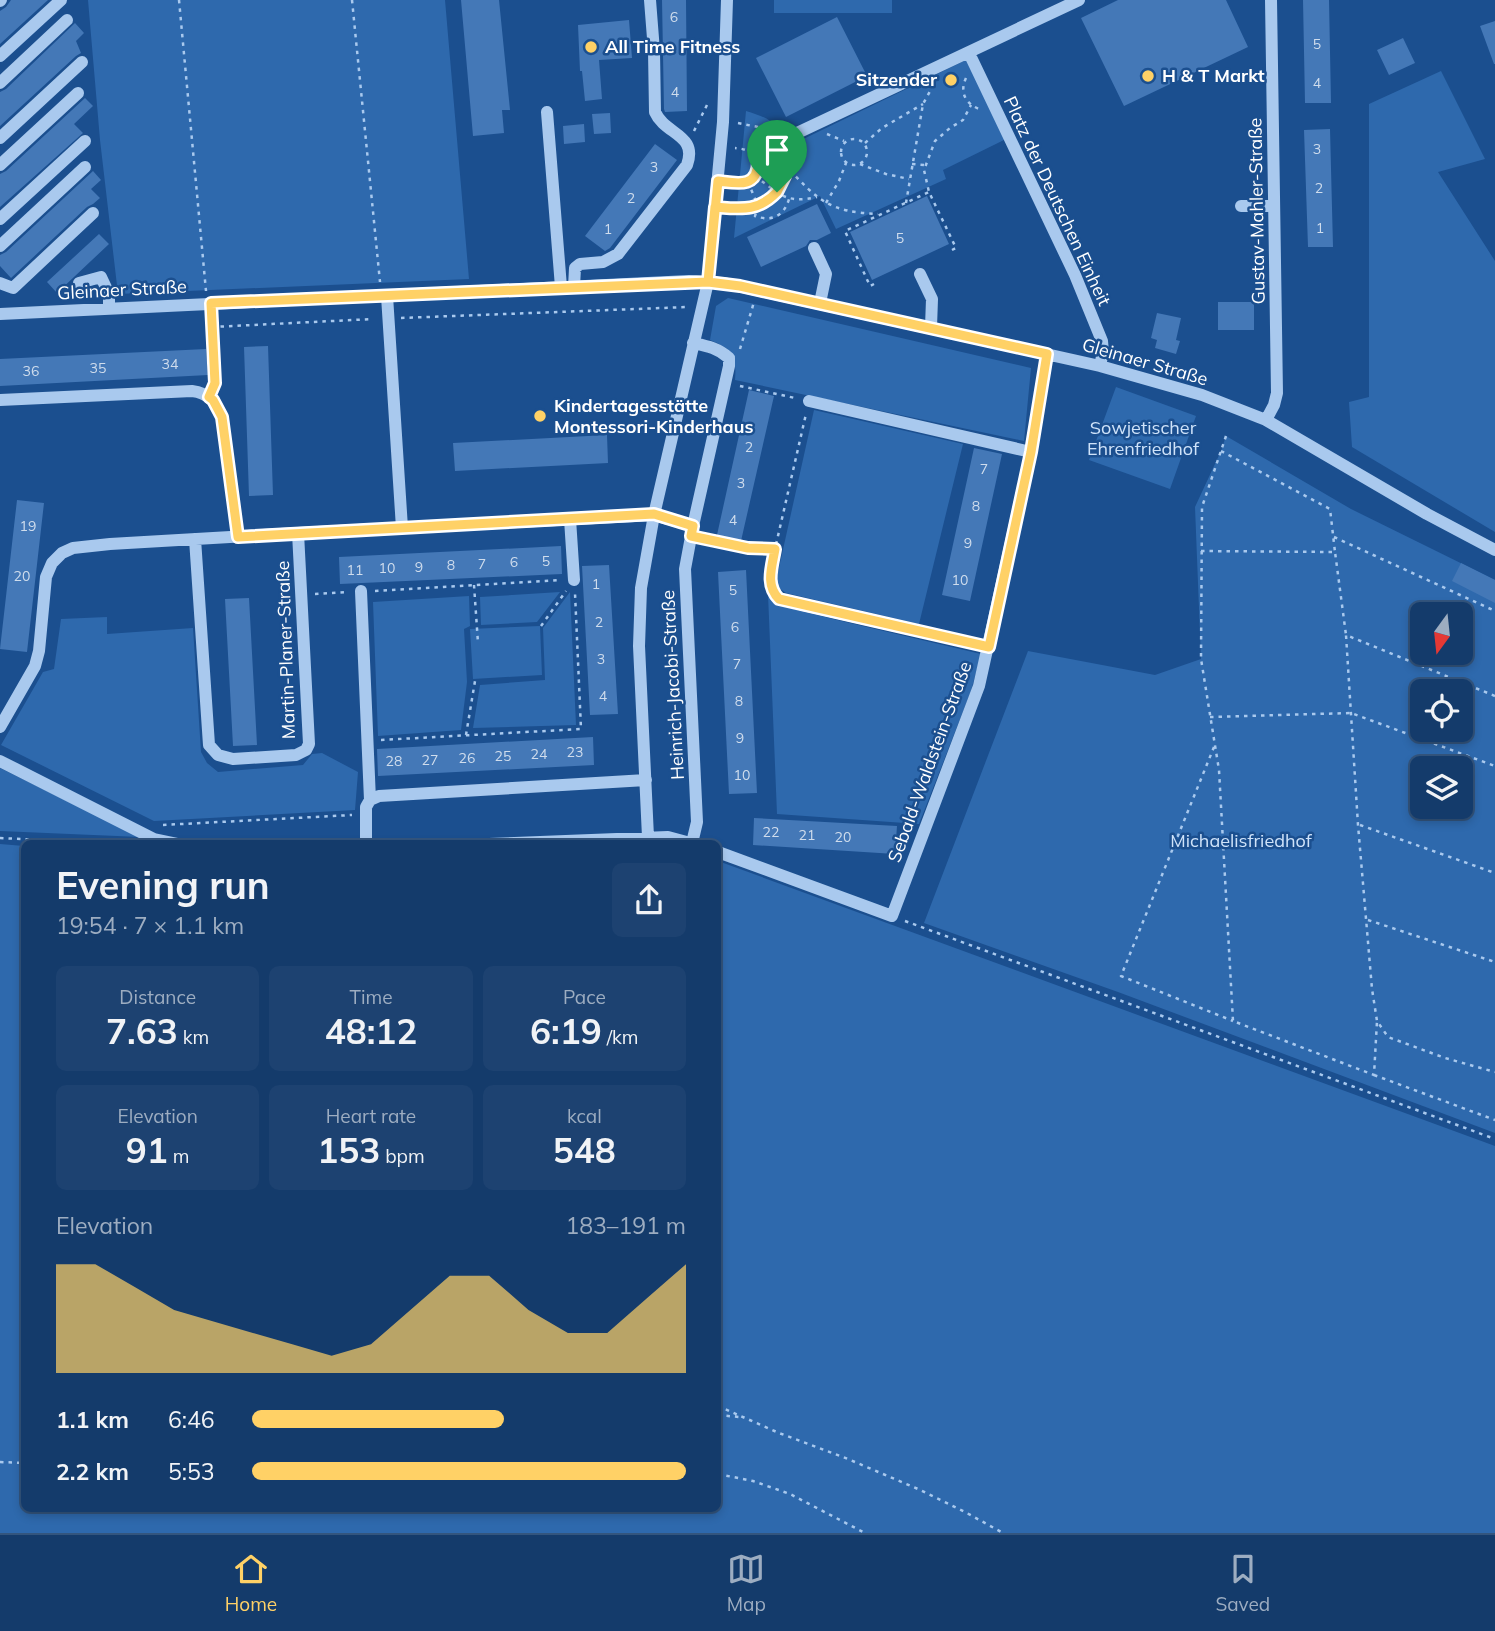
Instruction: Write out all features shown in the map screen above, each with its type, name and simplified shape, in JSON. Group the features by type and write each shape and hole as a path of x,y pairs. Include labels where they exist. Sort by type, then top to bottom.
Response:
{"street":[{"path":"0,56 61,0"},
{"path":"574,287 575,268 580,264 603,262 618,254 687,165 690,156 687,143 658,119 655,112 650,0"},
{"path":"648,837 639,626 641,588 654,514 708,282 723,122 727,0"},
{"path":"778,142 1079,0"},
{"name":"Gustav-Mahler-Straße","path":"1266,420 1277,393 1271,0"},
{"path":"0,83 67,20"},
{"name":"Platz der Deutschen Einheit","path":"969,53 1075,275 1102,341 1100,366"},
{"path":"0,138 82,62"},
{"path":"0,165 78,93"},
{"path":"547,112 561,288"},
{"path":"0,219 85,141"},
{"path":"0,246 85,167"},
{"path":"1241,206 1274,206"},
{"path":"0,283 13,288 93,213"},
{"path":"814,248 826,274 820,303"},
{"path":"920,274 932,299 931,327"},
{"path":"79,283 101,277 108,294 109,308"},
{"name":"Gleinaer Straße","path":"0,314 708,282 931,327 1100,366 1202,395 1266,420 1427,514 1495,550"},
{"path":"387,296 402,528"},
{"path":"693,343 714,347 729,358"},
{"name":"Sebald-Waldstein-Straße","path":"892,916 979,686 1031,452 1047,354"},
{"name":"Heinrich-Jacobi-Straße","path":"694,840 697,822 685,569 729,358"},
{"path":"0,400 201,392 213,400 222,417 238,537"},
{"path":"809,401 1031,452"},
{"path":"0,727 35,666 39,651 46,577 52,563 62,553 73,548 654,514 692,531"},
{"path":"570,519 574,580"},
{"name":"Martin-Planer-Straße","path":"195,539 209,746 218,755 233,759 296,755 306,750 309,744 298,533"},
{"path":"361,591 370,800 366,807 366,840"},
{"path":"803,605 989,647"},
{"path":"0,761 144,834 162,840"},
{"path":"370,800 379,796 646,780"},
{"path":"580,840 668,837 680,840"},
{"path":"721,853 892,916"}],"path":[{"path":"179,0 206,294 211,303 215,383 209,397"},
{"path":"352,0 380,282 387,296"},
{"path":"906,203 923,104 944,65"},
{"path":"687,143 713,94"},
{"path":"864,143 882,128 923,104"},
{"path":"952,250 956,248 929,192 924,176 925,165 935,141 963,120 971,105"},
{"path":"715,207 750,209 769,201 785,176 786,166 782,148 774,136 763,128 723,122"},
{"path":"860,164 866,158 867,146 861,140 853,138 845,142 841,150 846,163 860,164 909,179"},
{"path":"718,181 748,182 755,176 758,163 750,151 721,147"},
{"path":"758,163 786,166 826,203 848,212 881,214"},
{"path":"826,203 846,163"},
{"path":"912,164 925,165"},
{"path":"755,176 789,200 817,197"},
{"path":"748,182 758,206 755,216 773,218 781,214 789,200"},
{"path":"874,284 870,286 848,244 845,231 929,192"},
{"path":"729,358 740,349 758,290"},
{"path":"212,327 688,307 689,313"},
{"path":"725,382 809,401 770,581 771,588 779,599 803,605"},
{"path":"1226,436 1202,507 1201,659 1219,770 1233,1021"},
{"path":"1221,451 1330,509 1346,635 1358,825 1377,1021 1374,1075"},
{"path":"692,531 748,548 775,549"},
{"path":"1334,537 1495,611"},
{"path":"1201,551 1335,552"},
{"path":"302,594 574,580"},
{"path":"541,626 574,580"},
{"path":"367,741 581,729 574,580"},
{"path":"474,585 478,643"},
{"path":"1346,635 1495,696"},
{"path":"466,735 475,681"},
{"path":"1210,717 1351,713 1495,766"},
{"path":"1215,746 1121,976 1495,1120"},
{"path":"153,826 366,814"},
{"path":"1358,825 1495,873"},
{"path":"0,838 41,840"},
{"path":"892,916 1495,1139"},
{"path":"1367,920 1495,962"},
{"path":"1377,1021 1388,1037 1445,1058 1495,1072"},
{"path":"721,1408 918,1489 1003,1533"},
{"path":"721,1415 742,1418"},
{"path":"0,1462 21,1463"},
{"path":"721,1475 753,1480 790,1494 865,1533"}],"green space":[{"path":"88,0 445,0 469,279 118,294 100,140"},
{"path":"774,0 892,0 892,13 774,13"},
{"path":"968,59 1006,139 943,170 946,179 836,229 820,196 734,238 746,111 772,123 787,147"},
{"path":"1441,71 1485,159 1438,172 1495,261 1495,532 1352,447 1349,402 1369,397 1369,104"},
{"path":"728,298 1031,368 1024,441 735,380 732,354 710,340 716,306"},
{"name":"Sowjetischer Ehrenfriedhof","path":"1116,387 1196,416 1170,489 1089,460"},
{"path":"814,410 963,444 919,624 786,593 779,588 776,581"},
{"name":"Michaelisfriedhof","path":"1226,436 1351,509 1495,580 1495,1133 1118,992 924,923 1028,651 1155,675 1201,659 1195,507"},
{"path":"560,592 537,622 481,625 480,597"},
{"path":"570,592 576,725 473,728 480,685 545,680 543,628"},
{"path":"768,594 782,606 981,654 971,691 919,824 777,814"},
{"path":"469,596 470,626 464,629 467,682 461,730 378,736 373,602"},
{"path":"107,617 107,634 193,628 201,752 207,763 218,772 303,765 312,754 322,753 358,772 355,810 154,821 1,745 43,672 54,669 61,619"},
{"path":"540,626 542,675 473,679 470,629"},
{"path":"0,768 140,837 0,831"},
{"path":"0,844 21,846 21,1512 721,1512 721,862 1495,1146 1495,1533 0,1533"}],"building":[{"path":"11,0 48,0 0,44 0,11"},
{"path":"461,0 499,0 510,110 502,110 504,133 473,136"},
{"path":"662,0 686,0 687,111 665,112 664,109"},
{"name":"H & T Markt","path":"1118,0 1226,0 1248,47 1124,106 1081,18"},
{"path":"1303,0 1329,0 1331,103 1305,103"},
{"path":"837,17 867,76 786,117 756,58"},
{"path":"629,20 632,58 599,60 602,99 585,101 580,71 578,25"},
{"path":"1495,21 1495,64 1494,64 1480,26"},
{"path":"75,23 84,33 76,41 81,53 0,126 0,92"},
{"path":"1403,38 1415,63 1389,75 1377,50"},
{"path":"85,98 93,106 74,124 83,133 0,207 0,174"},
{"path":"610,113 611,133 594,134 592,114"},
{"path":"584,124 585,142 564,144 563,126"},
{"path":"1330,129 1333,247 1308,247 1304,130"},
{"path":"655,144 677,160 605,251 585,236"},
{"path":"93,171 101,180 91,189 100,198 11,278 0,266 0,255"},
{"path":"927,196 949,244 872,280 850,232"},
{"path":"817,204 831,233 817,240 810,240 806,246 761,267 747,237"},
{"path":"99,234 109,244 57,293 47,282"},
{"path":"1218,302 1254,302 1254,330 1218,330"},
{"path":"1157,313 1181,318 1176,340 1180,341 1176,354 1155,348 1157,340 1151,338"},
{"path":"268,346 273,495 249,496 244,347"},
{"path":"206,349 208,375 0,386 0,359"},
{"path":"749,390 774,396 741,541 717,535"},
{"path":"607,435 608,463 455,471 453,443"},
{"path":"974,448 1002,454 970,601 942,595"},
{"path":"17,500 44,503 27,652 0,649"},
{"path":"561,546 562,574 340,584 339,557"},
{"path":"1461,563 1495,580 1495,603 1452,581"},
{"path":"609,565 618,714 590,715 582,566"},
{"path":"746,570 757,793 729,794 718,572"},
{"path":"249,598 257,745 233,746 225,599"},
{"path":"593,737 594,765 378,776 377,749"},
{"path":"754,818 897,826 895,854 753,845"}],"place":[{"name":"All Time Fitness","path":"591,47"},
{"name":"H & T Markt","path":"1148,76"},
{"name":"Sitzender","path":"951,80"},
{"name":"Kindertagesstätte Montessori-Kinderhaus","path":"540,416"}],"route":[{"path":"777,192 769,201 750,209 739,209 715,207 708,282 211,303 215,383 209,397 222,417 238,537 654,514 693,526 691,536 748,548 775,549 770,581 771,588 779,599 989,647 1031,452 1047,354 740,286 708,282 718,181 748,182 757,173 758,163 786,166 785,176 777,192"}]}
